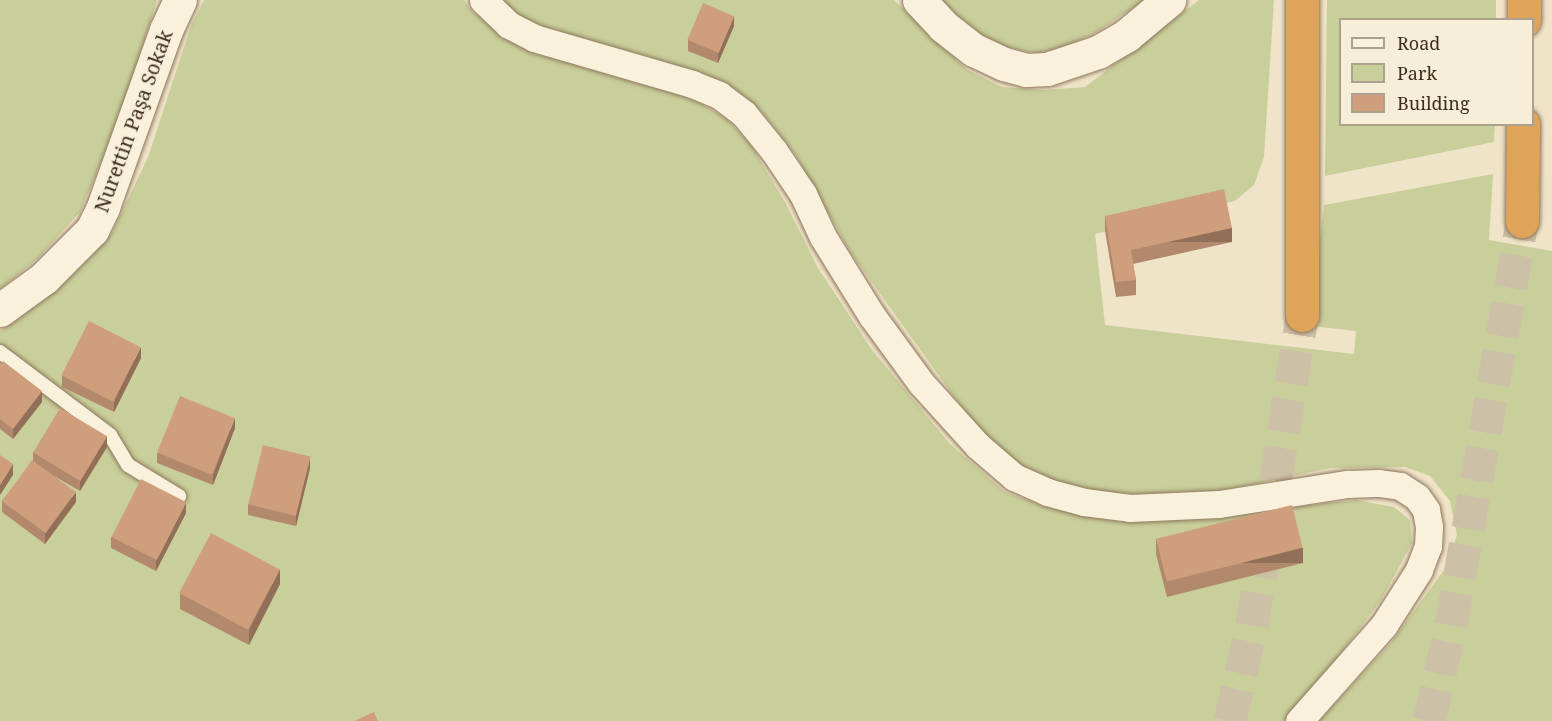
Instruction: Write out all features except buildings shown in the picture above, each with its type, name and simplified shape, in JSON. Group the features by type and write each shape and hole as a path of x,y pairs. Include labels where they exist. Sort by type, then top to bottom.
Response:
{"highway":[{"path":"1302,0 1302,315"},
{"path":"1524,0 1524,18"},
{"path":"1522,221 1523,126"}],"street":[{"name":"Nurettin Paşa Sokak","path":"0,310 44,278 92,230 103,207 166,30 180,0"},
{"path":"483,0 509,25 534,38 692,84 719,96 744,114 774,151 802,194 823,237 866,306 921,383 978,446 1014,477 1047,492 1084,502 1130,507 1219,504 1347,484 1379,483 1400,486 1417,497 1426,510 1428,546 1414,581 1384,625 1299,721"},
{"path":"919,0 942,26 974,51 1026,70 1047,69 1098,52 1127,34 1169,0"}],"lane":[{"path":"0,352 110,435 128,465 179,496"}],"green space":[{"path":"0,0 157,0 122,113 80,212 38,258 0,289"},
{"path":"204,0 464,0 473,12 519,47 675,88 727,119 751,145 785,202 818,268 872,350 950,444 1005,492 1049,508 1114,517 1208,516 1356,500 1394,507 1410,520 1412,543 1381,600 1317,685 1285,721 0,721 0,331 13,323 111,235 148,157 191,26"},
{"path":"498,0 894,0 966,69 1002,87 1043,90 1085,87 1199,0 1274,0 1264,157 1254,185 1235,201 1095,234 1105,325 1354,354 1356,331 1311,326 1324,205 1493,174 1489,240 1552,251 1552,721 1319,721 1390,644 1444,570 1457,535 1450,501 1430,476 1405,467 1330,468 1198,496 1109,493 1055,482 1014,462 973,423 851,253 795,154 762,112 724,86 537,26 514,16"},
{"path":"937,0 1144,0 1095,33 1064,47 1037,53 1004,47 976,37"},
{"path":"1327,0 1496,0 1496,18 1339,18 1339,126 1495,126 1494,142 1325,176"}],"tunnel":[{"path":"1429,721 1451,625 1522,221"},
{"path":"1230,721 1252,625 1302,315"}]}
